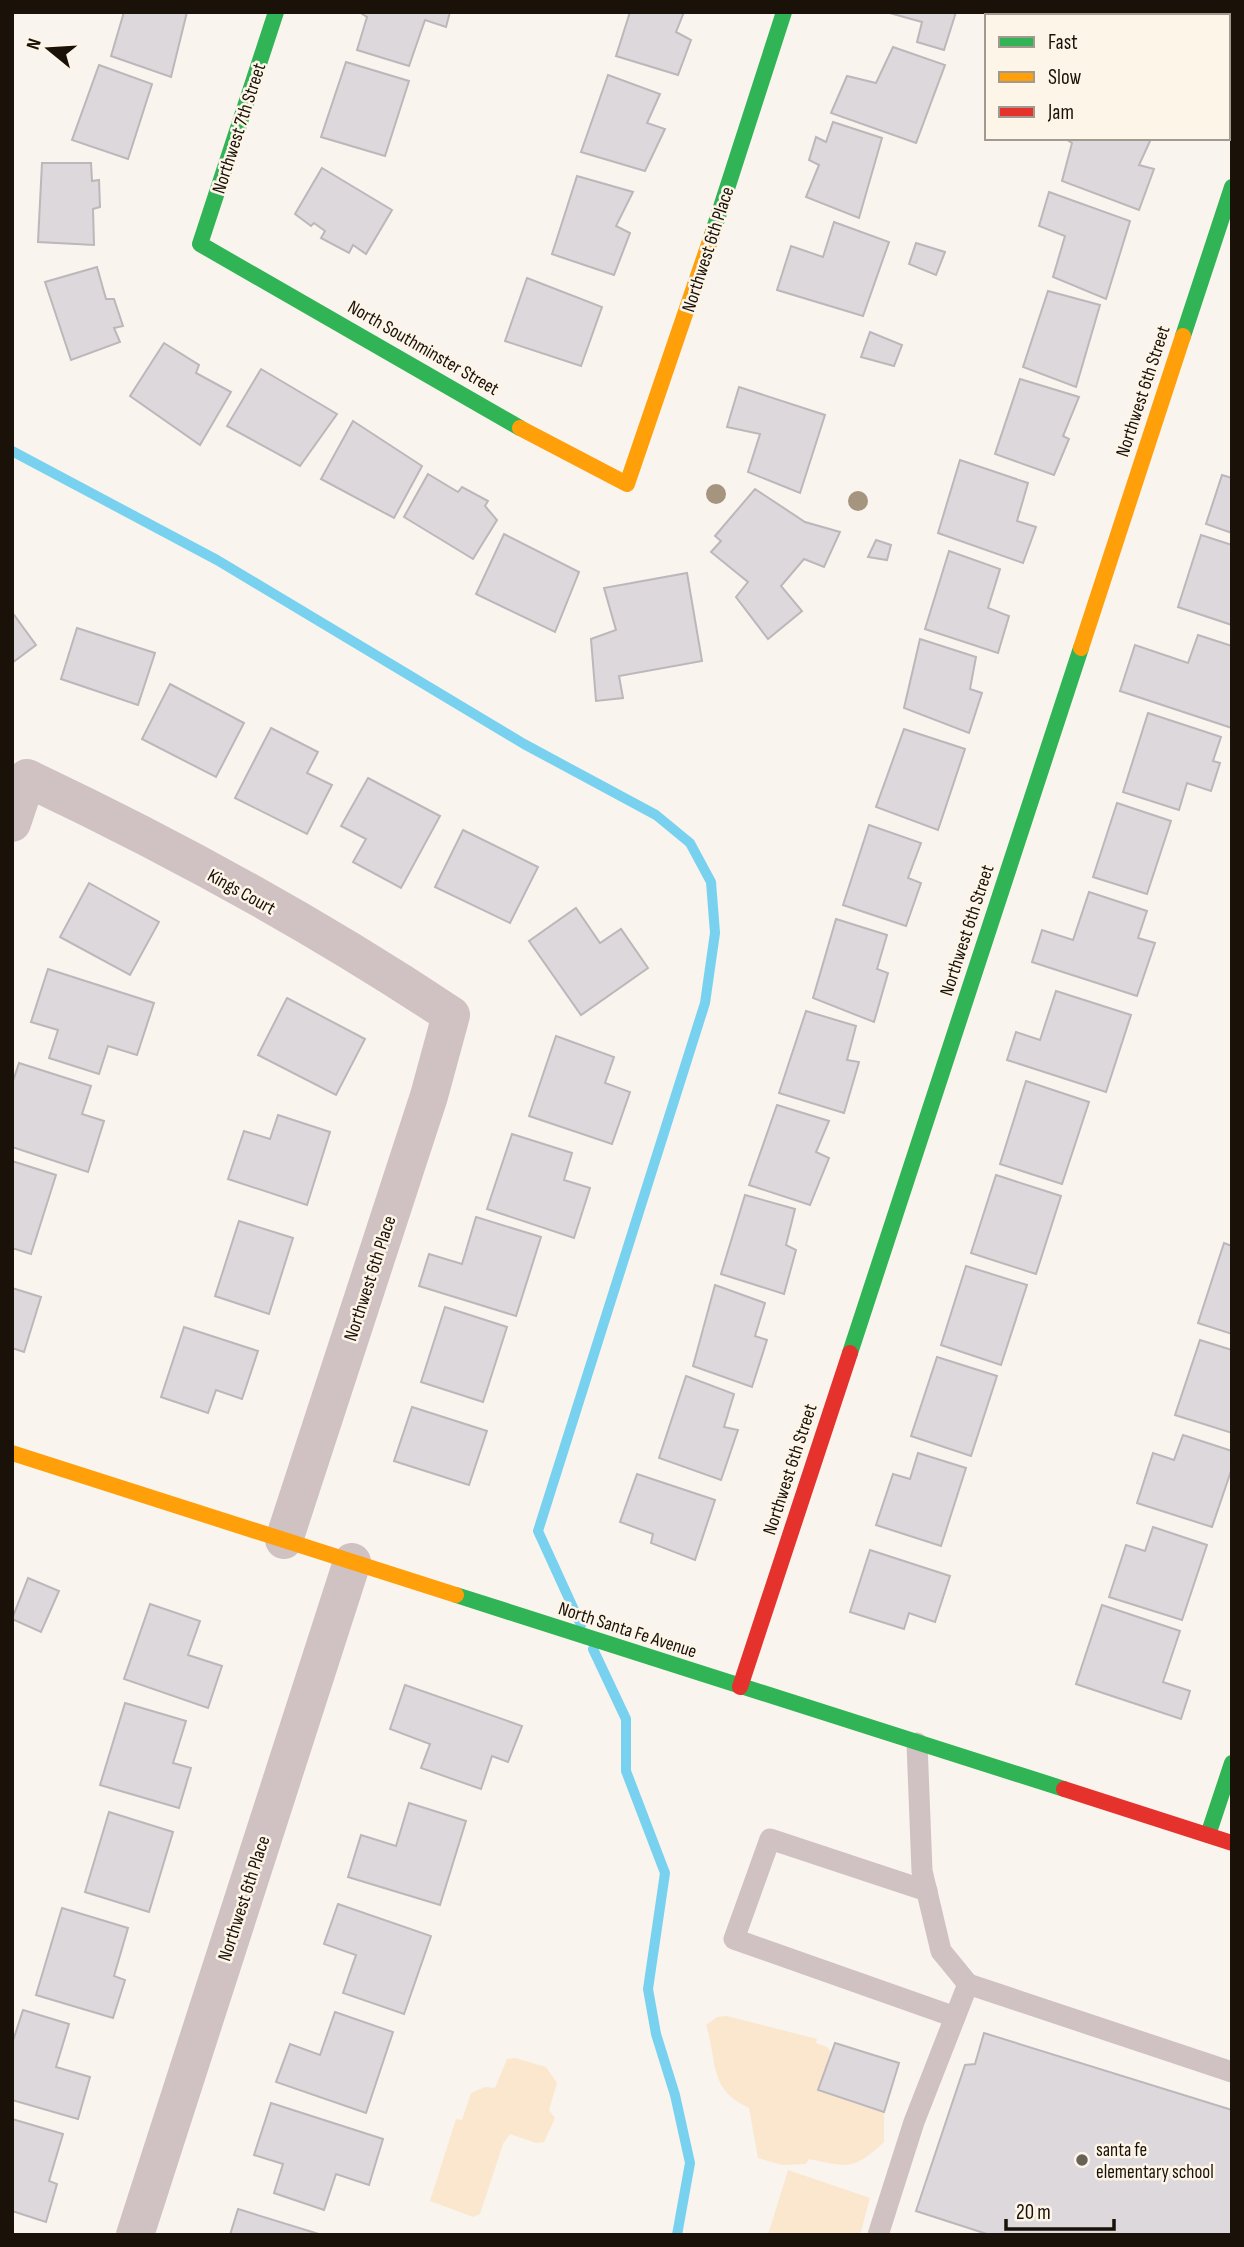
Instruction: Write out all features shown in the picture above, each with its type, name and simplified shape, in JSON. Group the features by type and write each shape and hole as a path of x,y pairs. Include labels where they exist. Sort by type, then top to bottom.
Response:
{"street":[{"name":"Northwest 7th Street","path":"200,244 276,12"},
{"name":"Northwest 6th Place","path":"627,484 660,394 784,12"},
{"name":"Northwest 6th Street","path":"740,1687 1232,187"},
{"name":"North Southminster Street","path":"200,244 544,442 627,484"},
{"name":"Kings Court","path":"12,823 27,778 139,833 380,968 451,1015"},
{"name":"Northwest 6th Place","path":"284,1540 429,1096 451,1015"},
{"name":"North Santa Fe Avenue","path":"12,1453 1232,1843"},
{"name":"Northwest 6th Place","path":"135,2235 352,1562"},
{"path":"1208,1835 1232,1763"}],"lane":[{"path":"917,1742 922,1871 941,1951 968,1984 1232,2072"},
{"path":"927,1891 770,1839 734,1939 956,2017"},
{"path":"878,2235 914,2122 968,1984"}],"shaded area":[{"path":"727,2016 817,2039 816,2043 827,2047 831,2052 818,2090 884,2112 884,2142 865,2158 842,2165 809,2159 806,2164 782,2165 758,2158 749,2108 727,2092 714,2063 706,2025 717,2017"},
{"path":"515,2058 546,2067 557,2083 549,2110 555,2118 544,2142 536,2143 510,2134 503,2144 480,2214 473,2217 430,2201 456,2119 462,2120 471,2093 485,2087 495,2088 507,2059"},
{"path":"788,2170 870,2198 860,2235 768,2235"}],"building":[{"path":"124,12 187,12 171,77 111,56"},
{"path":"359,12 450,12 446,27 425,20 409,66 357,50 367,17"},
{"path":"630,12 684,12 676,32 691,40 678,75 616,56"},
{"path":"886,12 956,12 944,50 917,42 922,22"},
{"path":"893,47 945,65 916,143 831,113 847,76 876,83"},
{"path":"346,62 409,81 385,156 321,137"},
{"path":"99,65 152,84 128,159 72,140"},
{"path":"608,75 660,94 647,123 665,129 645,171 581,152"},
{"path":"833,122 882,138 859,218 806,197 819,165 809,160 816,137 826,142"},
{"path":"1067,140 1150,141 1139,165 1154,169 1139,210 1062,181 1072,143"},
{"path":"42,163 91,163 92,181 99,180 100,207 93,209 94,245 38,242"},
{"path":"322,168 392,210 366,254 353,245 349,253 321,238 325,231 314,223 311,226 295,214"},
{"path":"577,176 633,192 616,226 630,233 614,275 552,254"},
{"path":"1049,192 1130,221 1106,299 1053,277 1065,236 1039,226"},
{"path":"834,222 889,242 863,316 777,290 791,246 823,257"},
{"path":"916,243 945,252 936,275 909,264"},
{"path":"97,267 106,299 114,299 123,326 114,328 120,342 71,360 45,282"},
{"path":"527,278 602,307 581,366 505,341"},
{"path":"1048,291 1100,305 1076,387 1023,367"},
{"path":"870,332 902,345 894,366 861,357"},
{"path":"164,343 199,365 196,373 231,392 200,445 130,396"},
{"path":"261,369 337,414 300,466 227,426"},
{"path":"1020,379 1079,397 1063,436 1069,439 1054,475 995,454"},
{"path":"739,387 825,415 800,493 748,472 760,434 727,427"},
{"path":"353,421 422,466 394,518 321,479"},
{"path":"960,460 1028,483 1017,521 1036,527 1023,563 938,533"},
{"path":"428,474 458,492 462,487 488,501 485,506 497,520 473,559 404,517"},
{"path":"1222,475 1232,478 1232,533 1206,524"},
{"path":"755,489 805,522 840,532 824,567 804,559 781,586 802,611 768,639 736,597 748,582 711,552 721,541 715,536"},
{"path":"504,534 579,572 555,632 476,594"},
{"path":"1201,535 1232,545 1232,625 1178,607"},
{"path":"876,540 891,545 887,560 868,557"},
{"path":"949,551 1000,569 988,608 1009,616 998,653 925,629"},
{"path":"687,573 702,661 619,676 623,698 596,701 591,639 616,630 604,588"},
{"path":"12,612 36,645 12,663"},
{"path":"77,628 155,653 138,705 61,679"},
{"path":"1198,635 1232,646 1232,728 1120,691 1135,645 1188,663"},
{"path":"920,639 976,657 970,689 982,693 969,733 904,708"},
{"path":"170,684 244,723 216,777 142,739"},
{"path":"1148,713 1221,737 1213,761 1220,763 1211,791 1187,783 1179,810 1123,792"},
{"path":"271,728 318,752 307,773 332,785 307,834 235,798"},
{"path":"904,729 965,749 938,830 876,807"},
{"path":"368,778 440,816 401,888 353,862 366,839 341,826"},
{"path":"1117,803 1171,821 1147,894 1093,877"},
{"path":"869,825 921,843 908,878 921,883 906,926 843,905"},
{"path":"463,830 538,867 510,923 435,887"},
{"path":"89,883 159,922 130,975 60,937"},
{"path":"1089,892 1147,911 1138,938 1155,943 1137,996 1032,962 1042,930 1073,940"},
{"path":"576,908 600,943 621,929 648,968 581,1015 529,941"},
{"path":"836,919 887,935 877,969 888,973 874,1022 813,998"},
{"path":"48,969 154,1003 137,1055 108,1046 99,1074 49,1058 58,1030 31,1022"},
{"path":"1056,991 1131,1015 1106,1092 1007,1060 1016,1032 1040,1040"},
{"path":"287,998 365,1039 336,1095 258,1055"},
{"path":"806,1011 856,1026 847,1060 859,1062 844,1113 779,1093"},
{"path":"556,1036 614,1057 605,1083 630,1092 612,1144 529,1116"},
{"path":"19,1063 91,1086 82,1114 104,1121 88,1172 12,1147 12,1084"},
{"path":"1026,1081 1089,1102 1062,1184 1000,1164"},
{"path":"777,1105 829,1121 816,1152 829,1158 810,1205 749,1185"},
{"path":"278,1115 330,1132 307,1205 228,1179 244,1131 270,1139"},
{"path":"512,1134 572,1153 564,1180 590,1188 574,1238 487,1209"},
{"path":"12,1161 56,1175 31,1254 12,1248"},
{"path":"996,1175 1061,1196 1036,1274 971,1253"},
{"path":"745,1195 795,1209 786,1245 796,1250 784,1294 721,1274"},
{"path":"476,1217 541,1237 516,1316 419,1286 429,1254 462,1264"},
{"path":"239,1221 293,1238 269,1314 215,1296"},
{"path":"1224,1243 1232,1246 1232,1334 1198,1323"},
{"path":"966,1266 1027,1285 1001,1365 941,1345"},
{"path":"715,1285 765,1303 755,1336 767,1340 752,1387 693,1366"},
{"path":"12,1288 41,1297 24,1352 12,1348"},
{"path":"445,1307 507,1327 483,1402 421,1382"},
{"path":"184,1327 258,1351 242,1399 216,1390 208,1413 161,1397"},
{"path":"1200,1340 1232,1350 1232,1433 1175,1415"},
{"path":"937,1357 997,1376 971,1456 911,1436"},
{"path":"686,1376 734,1394 724,1427 738,1430 721,1480 659,1458"},
{"path":"412,1407 487,1431 469,1485 394,1461"},
{"path":"1183,1435 1232,1451 1232,1468 1212,1527 1137,1503 1153,1453 1174,1460"},
{"path":"918,1453 966,1468 941,1546 876,1525 893,1474 910,1479"},
{"path":"637,1474 715,1500 695,1560 651,1543 653,1534 620,1522"},
{"path":"1153,1527 1207,1545 1182,1620 1109,1597 1126,1545 1145,1551"},
{"path":"870,1550 950,1576 935,1622 909,1613 904,1629 850,1612"},
{"path":"28,1578 59,1591 41,1632 12,1619"},
{"path":"150,1604 200,1621 188,1655 222,1666 208,1708 124,1679"},
{"path":"1102,1605 1180,1631 1163,1682 1190,1691 1181,1719 1076,1684"},
{"path":"405,1685 522,1726 508,1762 492,1756 481,1789 421,1768 430,1744 390,1729"},
{"path":"125,1703 186,1721 173,1763 191,1768 179,1808 100,1785"},
{"path":"409,1803 466,1821 440,1905 348,1877 361,1835 396,1846"},
{"path":"109,1812 173,1832 149,1912 85,1892"},
{"path":"338,1904 431,1936 404,2014 343,1993 356,1955 324,1944"},
{"path":"62,1908 128,1928 114,1976 125,1980 113,2018 36,1995"},
{"path":"23,2010 69,2024 56,2067 90,2077 78,2119 12,2100 12,2044"},
{"path":"335,2012 393,2032 366,2113 276,2082 290,2044 320,2055"},
{"name":"santa fe elementary school","path":"984,2033 1232,2110 1232,2235 990,2235 916,2211 965,2065 975,2064"},
{"path":"835,2043 899,2063 884,2112 818,2090"},
{"path":"271,2103 383,2139 369,2185 336,2174 324,2210 274,2193 283,2164 254,2155"},
{"path":"12,2119 63,2134 49,2181 57,2184 46,2222 12,2211"},
{"path":"238,2209 322,2235 230,2235"}],"waterway":[{"path":"12,451 217,560 524,744 656,815 690,843 711,882 715,933 705,1003 538,1531 581,1625"},
{"path":"593,1649 626,1719 626,1771 665,1873 648,1989 656,2034 675,2095 690,2163 677,2235"}],"traffic: fast":[{"path":"276,12 200,244 520,428"},
{"path":"712,235 784,12"},
{"path":"1183,336 1232,187"},
{"path":"850,1353 1081,648"},
{"path":"456,1595 1064,1789"},
{"path":"1208,1835 1232,1763"}],"traffic: slow":[{"path":"520,428 627,484 712,235"},
{"path":"1081,648 1183,336"},
{"path":"12,1453 456,1595"}],"traffic: jam":[{"path":"740,1687 850,1353"},
{"path":"1064,1789 1232,1843"}],"place":[{"name":"santa fe elementary school","path":"1082,2160"}]}
